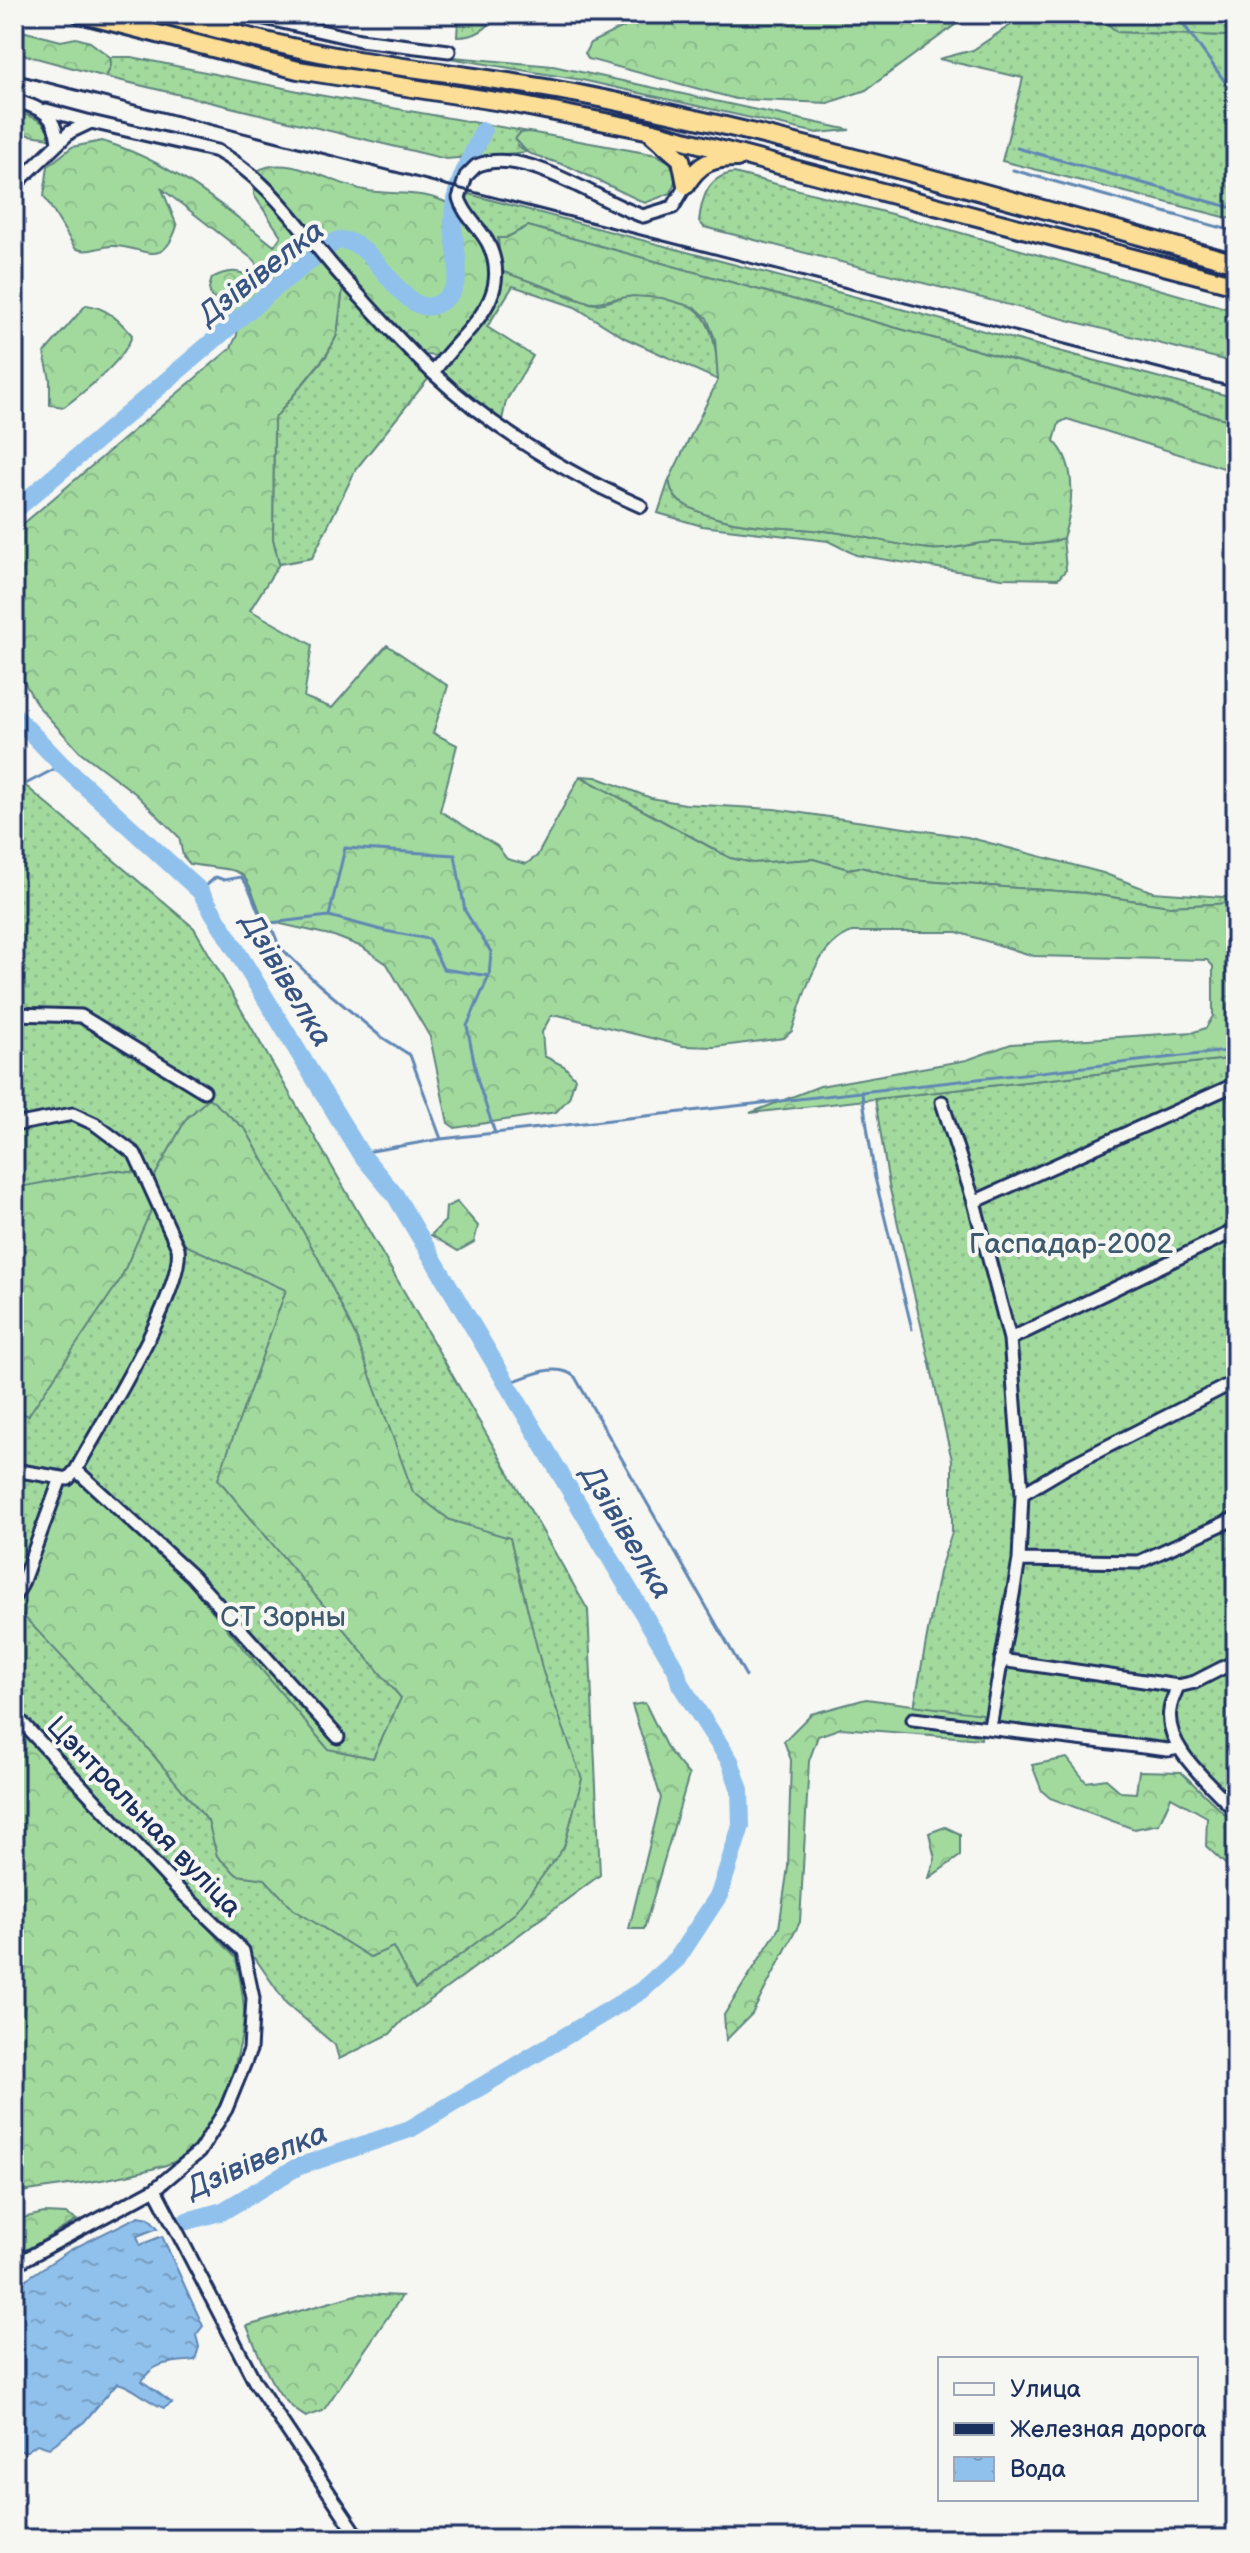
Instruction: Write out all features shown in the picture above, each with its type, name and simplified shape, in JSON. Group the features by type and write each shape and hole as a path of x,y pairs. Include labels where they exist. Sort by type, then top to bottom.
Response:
{"highway":[{"path":"80,14 298,70 514,104 646,130 1236,285"},
{"path":"162,14 234,34 342,57 505,81 654,110 1004,198 1236,263"},
{"path":"646,130 681,159 686,185"},
{"path":"686,185 694,171 712,160 762,158"}],"street":[{"path":"247,14 360,40 449,51"},
{"path":"14,100 91,122 197,145 236,161 273,195 313,244 433,373 545,457 641,506"},
{"path":"46,110 56,126 58,143"},
{"path":"14,186 58,143 91,122"},
{"path":"433,373 491,300 491,252 459,198 466,176 476,166 492,162 556,174 643,216 673,207 686,185"},
{"path":"14,1014 81,1016 204,1091"},
{"path":"974,1202 1236,1084"},
{"path":"942,1102 974,1202 1010,1339 1022,1494 1019,1560 990,1727"},
{"path":"14,1125 73,1114 95,1124 135,1154 178,1248 180,1263 156,1320 76,1470 68,1479 14,1470"},
{"path":"1010,1339 1236,1230"},
{"path":"1022,1494 1069,1466 1236,1381"},
{"path":"76,1470 192,1576 338,1737"},
{"path":"14,1597 61,1478"},
{"path":"1019,1560 1139,1562 1236,1518"},
{"path":"1001,1660 1178,1686 1195,1682 1236,1661"},
{"path":"1178,1686 1170,1709 1171,1729 1179,1748 1232,1799 1236,1812"},
{"name":"Цэнтральная вуліца","path":"14,1714 176,1887 243,1951 253,1998 250,2050 210,2137 189,2163 155,2189"},
{"path":"913,1719 1168,1750 1179,1748"},
{"path":"14,2265 119,2205 155,2189 255,2382 360,2539"}],"green space":[{"path":"468,14 496,14 480,32 457,37 458,20"},
{"path":"650,14 970,14 866,90 828,103 736,99 588,59 585,53 590,43"},
{"path":"1027,14 1108,14 1117,32 1228,36 1236,45 1236,220 1002,161 1023,78 939,59 973,50"},
{"path":"1108,14 1236,14 1236,45 1228,36 1117,32 1109,25"},
{"path":"14,29 61,41 76,38 90,42 110,57 111,65 106,77 14,52"},
{"path":"431,55 553,66 850,130 817,133 582,80"},
{"path":"110,57 132,57 313,94 529,132 520,133 517,145 527,152 446,159 106,77 111,65"},
{"path":"14,110 41,122 51,138 14,133"},
{"path":"529,132 657,155 670,162 676,178 671,193 645,203 570,167 528,153 515,139 520,133"},
{"path":"102,141 171,171 214,199 274,246 281,236 254,195 257,171 269,166 296,168 364,190 424,195 443,201 466,217 483,242 491,270 487,298 473,320 441,356 425,355 351,280 344,279 337,335 327,354 274,419 273,539 279,564 250,610 312,645 304,697 332,708 387,645 448,686 433,733 457,745 440,811 497,846 507,859 526,864 537,856 580,776 730,858 753,863 813,859 848,869 860,867 911,880 1085,893 1169,906 1236,903 1236,1058 750,1113 820,1086 967,1060 1011,1044 1194,1032 1206,1028 1213,1016 1213,966 1207,960 1034,956 957,932 852,932 839,939 820,960 792,1031 784,1038 714,1047 683,1046 558,1015 551,1016 542,1032 544,1056 564,1066 575,1078 569,1098 556,1112 455,1128 448,1123 430,1037 387,964 362,947 334,936 263,920 250,887 240,873 190,864 183,856 179,837 136,794 79,751 37,705 14,664 14,536 23,524 231,348 237,335 238,315 211,297 209,288 212,278 229,272 239,272 255,279 260,275 255,261 162,189 177,226 165,249 150,253 122,246 88,250 75,248 44,196 48,166 72,147"},
{"path":"734,173 926,223 1236,311 1236,363 704,227 699,221 708,189 718,178"},
{"path":"465,193 1236,398 1236,422 528,226 506,238 502,271 590,303 600,304 627,296 655,296 689,304 708,325 717,358 718,380 625,338 575,307 513,286 487,327 533,356 506,401 501,425 436,371 492,306 495,246 489,229 465,205"},
{"path":"528,226 1236,422 1236,472 1067,419 1059,423 1054,441 1067,462 1071,501 1063,538 1054,541 1036,544 991,542 931,549 840,533 758,526 716,518 679,501 673,494 669,480 718,380 715,339 707,318 696,308 662,298 633,296 591,303 501,271 498,238 506,238"},
{"path":"344,279 433,373 356,469 312,558 279,564 273,539 274,419 327,355 337,335"},
{"path":"86,305 112,315 132,335 122,354 93,384 64,407 50,405 50,379 44,353"},
{"path":"669,480 673,494 679,501 697,511 736,523 840,533 931,549 991,542 1044,543 1063,538 1066,570 1058,579 1002,578 856,555 828,541 702,526 658,513"},
{"name":"СТ Зорны","path":"14,776 194,928 588,1610 600,1875 402,2021 390,2034 339,2059 335,2045 286,2003 255,1958 236,1958 14,1718"},
{"path":"580,776 596,777 651,798 685,804 774,809 967,837 1103,873 1153,892 1236,898 1236,903 1169,906 1085,893 911,880 860,867 848,869 813,859 753,863 730,858"},
{"name":"Гаспадар-2002","path":"1236,1058 1236,1820 1166,1745 996,1723 914,1707 939,1572 952,1532 952,1460 889,1185 875,1099"},
{"path":"209,1098 246,1130 318,1258 356,1337 413,1492 450,1520 510,1538 543,1672 582,1779 564,1847 514,1914 415,1989 393,1947 370,1957 293,1909 265,1879 237,1875 217,1856 208,1821 144,1744 14,1606 27,1587 68,1479 77,1476 188,1582 328,1749 373,1758 401,1698 218,1479 286,1290 185,1245 152,1181 186,1119"},
{"path":"112,1170 137,1173 153,1206 120,1280 28,1416 14,1409 14,1188"},
{"path":"457,1202 478,1226 474,1242 458,1251 431,1235 445,1221 446,1207"},
{"path":"866,1699 983,1714 981,1739 841,1728 818,1736 809,1761 800,1922 752,2014 726,2040 724,2015 779,1928 788,1867 791,1760 784,1741 811,1714"},
{"path":"645,1703 668,1750 689,1775 644,1929 629,1929 661,1798 632,1705"},
{"path":"14,1718 236,1958 244,2013 238,2053 222,2100 211,2122 183,2156 166,2165 129,2175 14,2193"},
{"path":"1067,1758 1086,1782 1106,1779 1121,1792 1136,1793 1139,1771 1181,1772 1236,1825 1236,1874 1206,1846 1207,1817 1171,1797 1159,1824 1134,1829 1050,1798 1042,1791 1032,1765"},
{"path":"945,1827 960,1834 960,1856 929,1878 935,1859 929,1833"},
{"path":"44,2213 66,2214 77,2220 14,2257 14,2220"},
{"path":"359,2294 402,2296 323,2411 306,2417 277,2389 247,2326"}],"water":[{"path":"139,2216 149,2218 158,2228 137,2236 140,2245 162,2236 203,2326 196,2335 199,2347 195,2360 159,2366 142,2381 172,2403 164,2408 117,2383 84,2422 49,2448 37,2444 27,2451 14,2451 14,2287 70,2250"}],"waterway":[{"path":"1176,14 1236,97"},
{"name":"Дзівівелка","path":"14,511 282,282 336,241 351,242 366,252 418,305 433,306 448,296 454,288 458,270 453,219 456,196 483,131"},
{"path":"1017,148 1236,209"},
{"path":"1013,170 1236,232"},
{"name":"Дзівівелка","path":"14,715 62,765 200,891 360,1153 395,1195 676,1669 680,1684 730,1761 740,1790 741,1826 719,1895 677,1959 641,1991 410,2129 297,2167 223,2211 187,2221"},
{"path":"14,790 62,765"},
{"path":"270,923 329,916 345,848 455,855 465,911 491,952 489,976 467,1026 478,1082 495,1133"},
{"path":"200,891 216,877 224,880 241,877 264,922 270,923 279,946 380,1036 410,1055 441,1139"},
{"path":"329,916 429,939 443,969 489,976"},
{"path":"360,1153 441,1139 1236,1050"},
{"path":"862,1094 875,1178 912,1329"},
{"path":"505,1384 550,1370 567,1372 575,1377 746,1676"}],"railway":[{"path":"14,74 1236,388"}]}
